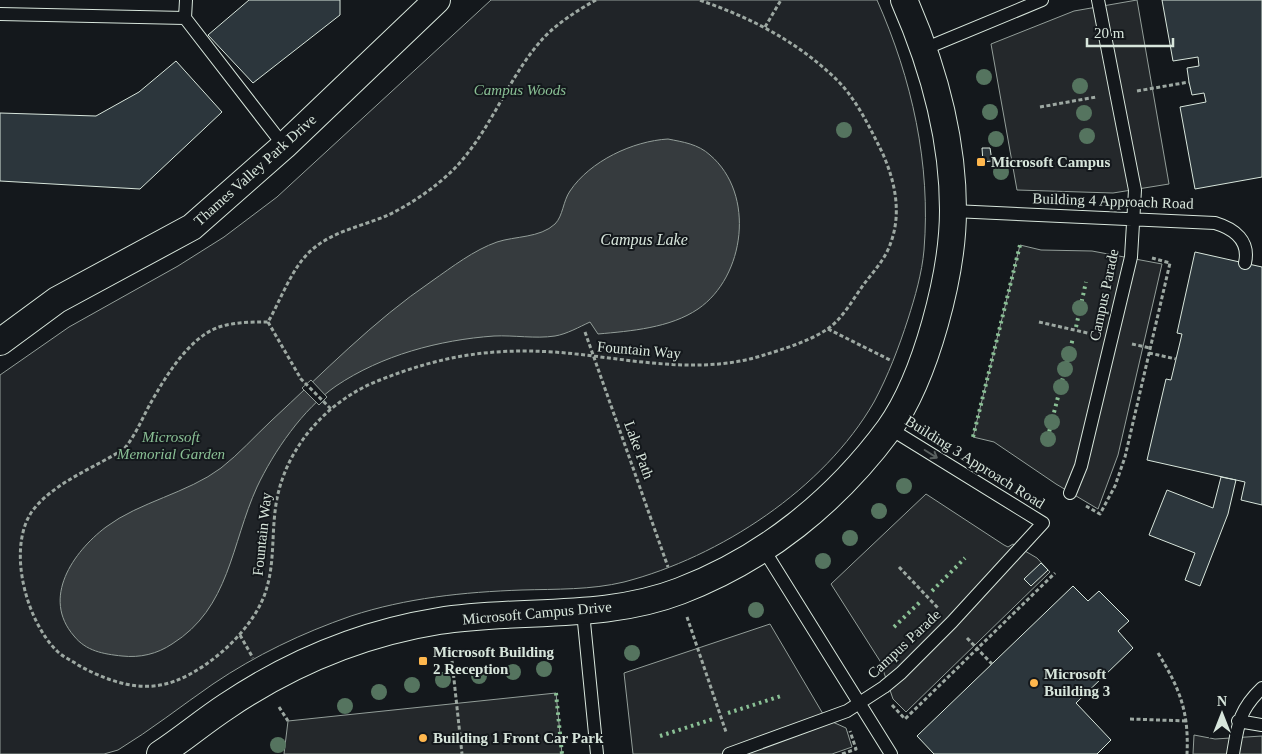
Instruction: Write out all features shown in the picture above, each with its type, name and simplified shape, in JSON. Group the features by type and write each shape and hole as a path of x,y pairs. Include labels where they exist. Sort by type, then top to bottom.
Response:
{"street":[{"name":"Thames Valley Park Drive","path":"0,342 57,300 192,227 284,146 437,0"},
{"name":"Microsoft Campus Drive","path":"160,754 227,706 266,682 316,658 380,634 440,621 506,615 584,612 634,604 677,592 722,573 764,550 808,517 841,484 889,428 918,371 938,315 947,268 953,211 948,147 936,84 904,0"}],"lane":[{"path":"186,0 186,18 284,146"},
{"path":"924,49 1042,0"},
{"name":"Campus Parade","path":"1070,493 1081,466 1131,257 1136,190 1098,0"},
{"path":"0,14 186,18"},
{"name":"Building 4 Approach Road","path":"953,211 1201,221 1224,226 1238,235 1246,252 1244,263"},
{"name":"Building 3 Approach Road","path":"889,428 1043,523"},
{"name":"Campus Parade","path":"731,753 826,719 860,703 901,673 952,622 1043,523"},
{"path":"764,550 891,754"},
{"path":"584,612 597,754"},
{"path":"1233,754 1238,721 1243,710 1262,688"},
{"path":"1238,721 1262,724"}],"path":[{"path":"331,409 302,379 268,322 303,259 326,240 353,226 386,215 422,195 454,169 489,125 518,72 539,42 575,12 596,0"},
{"name":"Fountain Way","path":"268,322 236,323 218,328 190,348 168,376 133,438 124,449 54,491 31,513 22,532 20,555 24,583 32,611 42,632 59,653 97,676 122,684 145,686 171,683 192,673 240,635 256,614 267,590 272,564 275,508 279,484 287,464 305,436 331,409 346,397 362,388 417,366 452,356 485,351 558,352 594,357 710,366 762,356 828,329 880,264 892,240 896,212 894,185 888,162 860,110 839,82 803,52 765,27 736,12 699,0"},
{"path":"765,27 781,0"},
{"path":"1083,505 1100,514 1115,486 1125,457 1170,263 1151,258 1153,250"},
{"path":"828,329 898,363"},
{"name":"Lake Path","path":"585,332 671,575"},
{"path":"1149,353 1176,359"},
{"path":"886,709 891,704 905,719 1056,573"},
{"path":"685,612 731,753"},
{"path":"240,635 253,659"},
{"path":"1158,653 1175,680 1185,707 1187,754"},
{"path":"452,661 462,754"},
{"path":"277,702 288,721"},
{"path":"1130,719 1187,721"},
{"path":"842,754 856,749 850,730 854,728"}],"green space":[{"path":"491,0 877,0 900,60 916,122 925,186 925,218 923,259 916,294 897,351 874,402 853,434 798,491 732,537 697,556 660,571 624,582 599,586 573,589 457,594 414,600 372,610 315,630 263,654 229,673 118,750 104,754 0,754 0,375 69,327 178,266 224,237 277,197"}],"shaded area":[{"path":"1137,0 1169,184 1113,193 1017,190 991,44 1074,11"},
{"path":"1020,245 1041,250 1092,251 1162,264 1118,455 1098,509 1056,484 994,442 973,437"},
{"path":"926,494 1004,545 1008,547 1013,544 1037,558 1050,572 906,712 893,699 880,661 831,584"},
{"path":"770,624 826,719 846,728 852,747 832,754 633,754 624,673"},
{"name":"Building 1 Front Car Park","path":"556,693 562,754 284,754 288,721"},
{"path":"1194,735 1215,739 1262,736 1262,754 1193,754"}],"water":[{"name":"Campus Lake","path":"668,139 685,142 710,155 725,172 734,191 739,212 739,235 735,256 726,277 714,295 698,309 675,320 637,330 598,334 590,322 555,336 494,336 432,345 392,358 354,375 336,386 312,406 290,432 272,459 248,509 218,594 191,629 172,644 160,650 135,656 95,651 84,645 74,636 65,621 60,606 61,591 65,577 73,562 94,537 119,518 194,484 221,468 369,330 410,297 455,265 497,242 549,229 558,221 570,191 579,180 601,162 627,148"}],"pier":[{"path":"311,380 327,397 319,405 302,388"}],"building":[{"path":"249,0 340,0 340,15 253,83 208,35"},
{"path":"1162,0 1262,0 1262,177 1195,189 1180,107 1206,102 1204,93 1192,95 1189,82 1187,68 1199,66 1198,57 1173,61"},
{"path":"176,61 222,112 140,189 0,181 0,113 96,116 139,92"},
{"path":"982,148 990,148 992,161 983,162"},
{"path":"1195,252 1262,267 1262,505 1241,500 1245,482 1147,460 1166,379 1171,380 1182,334 1177,333"},
{"path":"1221,477 1236,480 1228,514 1200,586 1185,580 1195,553 1149,535 1167,490 1213,508"},
{"path":"1041,563 1048,570 1031,586 1024,579"},
{"name":"Microsoft Building 3","path":"1073,586 1088,601 1099,591 1129,621 1118,631 1133,648 1076,703 1111,740 1097,754 934,754 917,736"}],"hedge":[{"path":"973,437 1020,245"},
{"path":"1076,327 1086,282"},
{"path":"1046,444 1073,338"},
{"path":"932,591 965,558"},
{"path":"894,627 922,600"},
{"path":"556,693 562,754"},
{"path":"728,713 781,696"},
{"path":"660,736 713,719"}],"place":[{"name":"Microsoft Campus","path":"981,162"},
{"name":"Microsoft Building 2 Reception","path":"423,661"},
{"name":"Microsoft Building 3","path":"1034,683"},
{"name":"Building 1 Front Car Park","path":"423,738"}],"park label":[{"name":"Campus Woods","path":"520,90"},
{"name":"Microsoft Memorial Garden","path":"171,446"}]}
